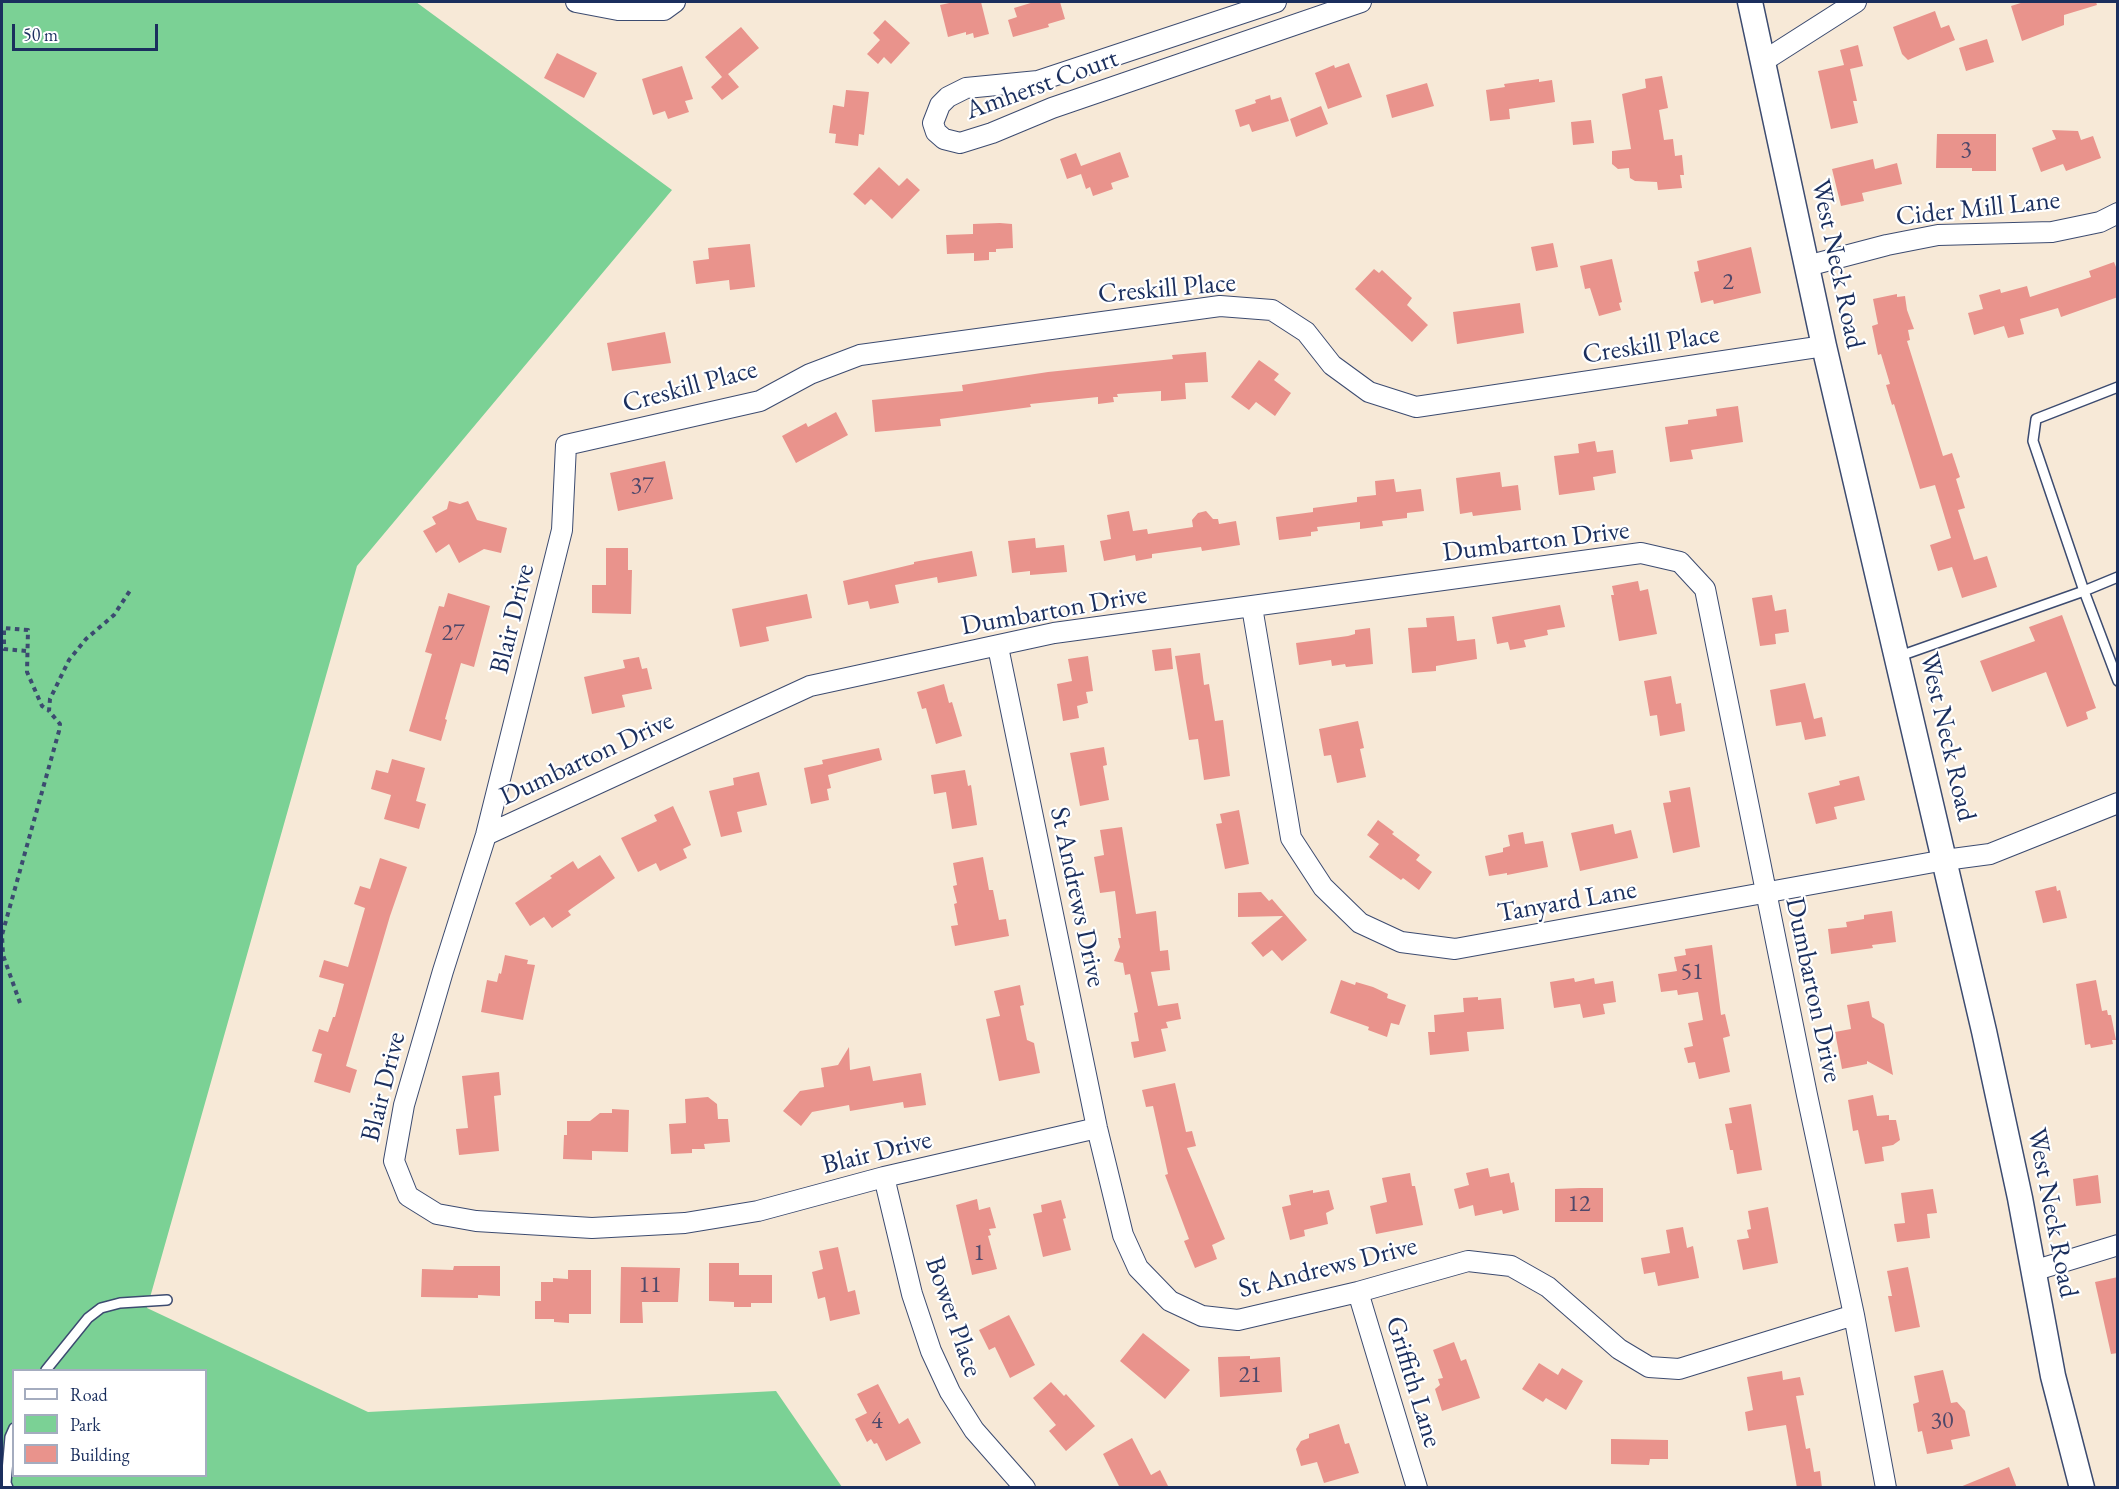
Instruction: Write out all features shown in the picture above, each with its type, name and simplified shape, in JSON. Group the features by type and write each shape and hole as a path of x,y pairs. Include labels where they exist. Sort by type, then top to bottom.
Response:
{"street":[{"path":"576,2 618,10 664,10 675,2"},
{"name":"Amherst Court","path":"1276,2 1038,81 966,88 948,97 940,105 933,123 936,132 944,140 960,143 992,133 1063,104 1360,2"},
{"name":"West Neck Road","path":"1750,2 1824,346 1992,1065 2020,1198 2053,1376 2082,1488"},
{"path":"1762,62 1856,2"},
{"name":"Cider Mill Lane","path":"1807,266 1887,245 1938,235 2052,232 2100,222 2118,213"},
{"name":"Creskill Place","path":"566,445 760,401 810,374 860,354 1220,306 1272,310 1306,332 1332,364 1369,392 1416,407 1824,346"},
{"name":"Blair Drive","path":"566,445 562,530 486,835 404,1105 394,1161 408,1196 437,1214 476,1221 592,1228 685,1223 758,1211 884,1177 1097,1128"},
{"name":"Dumbarton Drive","path":"486,835 810,686 1054,633 1641,554 1680,562 1705,589 1854,1316 1886,1488"},
{"name":"Tanyard Lane","path":"1252,607 1291,838 1323,887 1360,923 1401,942 1455,949 1945,860 1990,854 2118,802"},
{"name":"St Andrews Drive","path":"998,647 1097,1128 1123,1235 1138,1268 1170,1301 1202,1316 1238,1320 1358,1292 1468,1261 1511,1266 1548,1287 1619,1349 1649,1367 1679,1369 1854,1316"},
{"name":"Bower Place","path":"884,1177 912,1294 931,1351 950,1392 974,1430 1025,1488"},
{"path":"2033,1271 2118,1245"},
{"name":"Griffith Lane","path":"1358,1292 1417,1488"}],"lane":[{"path":"2118,387 2036,419 2032,441 2118,681"},
{"path":"1898,657 2118,577"},
{"path":"48,1369 88,1318 101,1308 120,1303 167,1300"},
{"path":"8,1488 6,1484 12,1432"}],"path":[{"path":"48,711 50,699 69,660 86,639 114,615 131,589"},
{"path":"20,1003 3,955 2,935 60,724 42,706 27,672 28,630 4,627 4,649 26,651"}],"green space":[{"path":"2,2 416,2 672,190 357,566 147,1308 368,1412 776,1391 842,1487 2,1488"}],"building":[{"path":"954,2 981,2 989,34 974,38 973,33 966,35 966,32 948,37 940,5"},
{"path":"1034,2 1060,2 1065,19 1048,24 1049,27 1013,37 1008,20 1017,17 1014,8"},
{"path":"2024,2 2096,2 2097,5 2064,15 2064,25 2022,41 2011,6"},
{"path":"1935,11 1941,28 1949,25 1955,40 1908,60 1902,54 1893,27"},
{"path":"885,20 910,43 891,64 884,57 878,64 867,54 880,40 873,33"},
{"path":"741,27 759,48 728,74 739,87 722,100 711,87 722,77 705,57"},
{"path":"1987,39 1994,62 1966,71 1959,48"},
{"path":"1858,45 1863,66 1850,69 1857,101 1853,101 1858,123 1831,129 1818,71 1844,65 1840,50"},
{"path":"557,53 597,73 584,98 544,78"},
{"path":"1349,63 1362,97 1328,109 1315,73 1334,65 1335,68"},
{"path":"682,66 693,99 685,101 689,112 668,119 665,111 653,115 642,79"},
{"path":"1662,76 1668,108 1659,110 1664,140 1673,139 1675,156 1682,155 1684,175 1680,175 1682,188 1658,190 1657,182 1635,181 1630,178 1629,168 1618,169 1612,164 1612,151 1631,149 1622,94 1646,88 1645,79"},
{"path":"1539,79 1539,82 1552,80 1555,102 1509,109 1510,119 1490,121 1486,90 1505,87 1504,84"},
{"path":"1427,83 1434,106 1392,118 1386,95"},
{"path":"846,90 869,92 864,135 859,134 858,146 835,143 836,134 829,133 833,105 844,107"},
{"path":"1270,95 1271,100 1281,97 1289,121 1252,132 1249,124 1240,127 1235,110 1256,103 1255,100"},
{"path":"1321,106 1328,124 1296,137 1290,119"},
{"path":"1591,120 1594,143 1573,145 1571,122"},
{"path":"2052,130 2078,131 2081,140 2093,136 2101,158 2066,171 2063,164 2041,172 2032,148 2056,139"},
{"path":"1937,134 1996,134 1996,171 1936,168"},
{"path":"1120,152 1129,177 1111,183 1113,189 1093,196 1090,187 1086,189 1081,174 1067,179 1060,159 1076,153 1081,166"},
{"path":"1873,159 1875,169 1897,163 1902,184 1862,193 1864,201 1841,206 1832,169"},
{"path":"879,167 899,186 907,178 920,190 892,219 871,199 865,205 853,194"},
{"path":"973,224 1012,224 1013,248 996,249 996,252 989,252 989,260 974,261 974,253 947,254 946,235 973,234"},
{"path":"1553,243 1558,267 1536,271 1531,247"},
{"path":"750,244 755,287 730,290 729,280 696,284 693,261 709,259 708,248"},
{"path":"1751,247 1761,293 1714,304 1713,300 1701,303 1694,272 1699,271 1697,261"},
{"path":"1612,259 1622,302 1619,303 1621,310 1599,316 1590,288 1585,289 1580,266"},
{"path":"2114,262 2118,272 2118,297 2061,317 2058,308 2020,319 2024,334 2008,338 2004,326 1974,335 1968,313 1983,309 1979,295 2000,289 2001,293 2027,286 2030,297 2091,277 2089,271"},
{"path":"1374,269 1379,273 1382,270 1412,298 1407,305 1428,325 1412,342 1355,289"},
{"path":"1897,294 1897,297 1905,296 1914,329 1908,330 1910,340 1907,341 1943,456 1952,453 1960,477 1956,479 1965,508 1958,510 1974,560 1987,556 1997,587 1962,598 1952,567 1938,571 1930,545 1951,538 1935,485 1920,489 1886,385 1890,384 1881,354 1878,355 1872,326 1878,324 1873,299"},
{"path":"1520,303 1524,333 1457,344 1453,312"},
{"path":"665,332 671,363 612,371 607,343"},
{"path":"1206,352 1208,382 1185,383 1186,399 1161,401 1161,391 1117,394 1118,397 1113,397 1114,402 1098,404 1098,397 1030,404 1031,407 940,419 941,426 875,432 872,400 963,391 962,385 1048,372 1173,359 1172,355"},
{"path":"1259,360 1279,374 1274,380 1291,393 1275,416 1256,402 1249,410 1231,397"},
{"path":"1738,406 1743,442 1691,450 1693,459 1670,462 1665,427 1688,424 1688,420 1717,416 1716,409"},
{"path":"836,412 848,435 796,463 782,436 806,423 808,427"},
{"path":"1595,441 1597,452 1613,450 1616,473 1593,477 1595,490 1559,495 1554,456 1579,453 1578,444"},
{"path":"665,461 673,499 618,511 610,473"},
{"path":"1500,472 1502,487 1518,485 1521,510 1473,516 1472,512 1460,514 1456,478"},
{"path":"1394,479 1396,492 1421,489 1424,511 1407,513 1407,518 1382,521 1383,526 1360,529 1360,522 1317,527 1318,531 1311,532 1311,536 1279,540 1276,517 1313,512 1313,508 1357,502 1357,497 1376,495 1375,481"},
{"path":"449,501 460,504 468,501 477,520 507,528 501,553 484,549 459,563 449,544 436,553 423,531 436,524 432,517 447,509"},
{"path":"1129,511 1133,531 1147,529 1148,534 1193,527 1192,520 1198,513 1206,511 1213,519 1218,519 1219,524 1236,521 1240,545 1202,551 1201,547 1152,554 1152,558 1136,561 1135,555 1104,561 1100,541 1111,539 1107,515"},
{"path":"1035,538 1036,548 1064,545 1067,572 1030,575 1030,571 1012,573 1008,541"},
{"path":"606,548 628,548 628,570 632,570 631,614 592,613 592,585 606,585"},
{"path":"972,551 977,576 938,583 937,577 895,585 899,603 870,609 868,601 848,605 843,581 914,564 914,562"},
{"path":"1638,581 1640,591 1648,589 1657,634 1619,641 1611,595 1614,595 1612,586"},
{"path":"448,593 490,606 474,667 461,663 441,741 409,731 432,654 425,652 439,606 444,607"},
{"path":"807,594 812,618 766,627 769,641 740,647 732,609"},
{"path":"1772,595 1775,611 1786,609 1789,632 1775,634 1776,644 1760,646 1752,598"},
{"path":"1560,605 1565,627 1547,630 1548,635 1524,640 1526,647 1510,650 1508,642 1497,644 1492,617"},
{"path":"2062,615 2096,708 2086,712 2088,719 2067,727 2046,672 1992,692 1980,661 2035,641 2029,627"},
{"path":"1454,616 1457,641 1475,639 1477,659 1436,666 1436,671 1412,673 1408,628 1427,627 1426,618"},
{"path":"1370,628 1373,664 1332,666 1331,660 1299,665 1296,643 1348,636 1355,634 1355,630"},
{"path":"1171,648 1173,669 1155,671 1152,650"},
{"path":"1200,653 1204,685 1209,684 1215,721 1223,720 1230,776 1204,780 1198,739 1189,740 1175,656"},
{"path":"1088,656 1093,691 1086,692 1088,703 1077,706 1079,718 1063,721 1057,684 1072,681 1068,659"},
{"path":"639,657 642,669 647,668 652,689 622,695 625,707 592,714 584,677 625,668 623,660"},
{"path":"1671,676 1676,704 1681,703 1685,731 1660,736 1657,715 1650,716 1644,681"},
{"path":"1805,683 1814,719 1822,717 1826,736 1805,740 1801,722 1776,726 1770,690"},
{"path":"944,684 962,736 936,744 926,708 922,709 917,692"},
{"path":"1358,721 1364,748 1360,749 1366,777 1337,783 1331,755 1324,756 1319,729"},
{"path":"1104,747 1107,765 1103,766 1109,800 1080,806 1070,753"},
{"path":"879,748 882,760 828,775 831,788 827,789 829,800 811,804 804,768 823,764 822,760"},
{"path":"392,759 425,768 416,801 426,804 419,829 384,819 391,795 371,789 376,770 388,773"},
{"path":"965,770 968,786 971,785 977,825 952,829 946,792 934,794 931,775"},
{"path":"759,772 767,805 737,812 742,832 721,837 709,791 734,785 733,778"},
{"path":"1859,776 1865,800 1834,807 1837,819 1816,824 1808,793 1840,785 1839,781"},
{"path":"1690,787 1700,847 1673,853 1663,803 1671,802 1669,791"},
{"path":"673,806 691,845 683,849 687,858 660,871 656,863 638,872 621,838 657,821 654,815"},
{"path":"1239,810 1249,864 1225,869 1216,824 1222,823 1220,814"},
{"path":"1378,820 1420,855 1416,860 1432,872 1419,890 1369,857 1379,844 1367,835"},
{"path":"1613,824 1615,834 1631,830 1638,858 1580,871 1571,833"},
{"path":"1122,827 1136,914 1156,911 1160,951 1168,950 1170,970 1151,972 1158,1006 1178,1003 1181,1019 1166,1022 1168,1028 1161,1029 1166,1051 1134,1058 1131,1042 1139,1041 1134,1013 1138,1012 1130,974 1125,975 1123,963 1114,961 1120,947 1118,938 1121,938 1115,891 1100,893 1094,857 1104,855 1100,830"},
{"path":"1523,832 1525,844 1543,841 1548,867 1489,876 1485,856 1503,852 1503,848 1510,846 1508,835"},
{"path":"600,855 615,878 568,911 571,915 552,928 544,917 530,926 515,903 573,861 578,869"},
{"path":"983,857 989,890 993,890 999,920 1006,919 1009,936 955,946 951,926 958,925 954,904 957,903 953,886 957,885 953,863"},
{"path":"380,858 407,867 390,916 346,1066 357,1070 350,1093 314,1082 322,1054 312,1051 319,1029 328,1032 333,1017 335,1017 344,984 319,977 324,960 348,967 365,908 354,904 360,886 370,889"},
{"path":"2056,886 2057,891 2060,890 2067,918 2043,923 2035,891"},
{"path":"1261,892 1269,901 1272,899 1307,940 1282,961 1272,950 1263,957 1251,943 1283,916 1238,917 1238,893"},
{"path":"1892,911 1896,942 1831,954 1828,929 1847,927 1846,922 1864,919 1864,915"},
{"path":"1712,945 1721,1015 1725,1014 1730,1036 1723,1038 1730,1072 1699,1079 1695,1062 1688,1063 1684,1048 1693,1046 1688,1023 1703,1020 1698,992 1678,995 1677,990 1661,992 1658,974 1677,971 1674,957 1686,955 1685,949"},
{"path":"505,955 528,960 527,964 535,965 523,1020 481,1012 487,980 497,982"},
{"path":"1574,978 1575,982 1594,978 1595,984 1613,981 1616,1002 1603,1004 1605,1014 1583,1018 1580,1004 1554,1008 1550,982"},
{"path":"1341,980 1355,985 1356,982 1373,987 1388,994 1387,998 1406,1005 1399,1025 1391,1023 1387,1037 1368,1030 1369,1027 1330,1013"},
{"path":"2096,980 2102,1011 2107,1010 2108,1015 2111,1015 2116,1040 2112,1040 2113,1044 2091,1048 2090,1044 2085,1045 2076,984"},
{"path":"1020,985 1024,1005 1020,1006 1027,1040 1034,1043 1040,1073 999,1081 986,1019 1000,1016 994,991"},
{"path":"1478,997 1478,1000 1501,998 1504,1029 1467,1032 1469,1051 1430,1055 1428,1032 1435,1032 1434,1015 1464,1012 1463,998"},
{"path":"1869,1001 1872,1017 1884,1024 1893,1075 1867,1061 1867,1064 1842,1069 1835,1032 1851,1029 1847,1005"},
{"path":"849,1047 850,1070 870,1066 873,1081 921,1073 926,1105 904,1108 903,1102 850,1111 849,1105 812,1112 801,1126 783,1111 800,1091 824,1087 821,1068 838,1065"},
{"path":"499,1072 501,1095 494,1096 499,1151 459,1155 456,1129 468,1128 462,1076"},
{"path":"1175,1083 1186,1132 1192,1131 1196,1146 1187,1148 1225,1239 1212,1245 1217,1259 1195,1268 1184,1241 1189,1239 1165,1175 1168,1174 1153,1106 1146,1107 1142,1090"},
{"path":"1873,1095 1877,1116 1889,1115 1889,1120 1896,1120 1900,1140 1893,1145 1882,1147 1884,1161 1865,1164 1858,1130 1853,1131 1848,1100"},
{"path":"708,1097 717,1104 718,1119 728,1119 730,1142 704,1144 705,1149 692,1149 692,1153 671,1154 669,1124 686,1123 685,1099"},
{"path":"1751,1104 1762,1170 1737,1174 1725,1124 1732,1123 1729,1108"},
{"path":"612,1109 629,1110 628,1152 592,1151 592,1160 563,1159 567,1121 590,1121 600,1113 612,1113"},
{"path":"1488,1168 1490,1177 1509,1173 1511,1183 1514,1182 1519,1210 1503,1214 1502,1210 1475,1216 1473,1205 1459,1209 1454,1189 1469,1185 1466,1173"},
{"path":"1410,1173 1423,1225 1376,1234 1370,1206 1387,1202 1382,1178"},
{"path":"2098,1175 2101,1203 2076,1206 2073,1179"},
{"path":"1603,1188 1603,1222 1555,1222 1555,1189"},
{"path":"1933,1189 1937,1213 1927,1214 1930,1238 1897,1242 1894,1224 1905,1223 1901,1193"},
{"path":"1313,1190 1313,1193 1329,1190 1334,1209 1326,1213 1328,1224 1304,1230 1305,1236 1290,1240 1282,1207 1291,1205 1289,1195"},
{"path":"977,1199 979,1210 990,1207 996,1228 989,1229 991,1235 988,1236 997,1269 972,1275 956,1205"},
{"path":"1061,1200 1071,1250 1043,1257 1033,1214 1042,1212 1041,1205"},
{"path":"1768,1207 1778,1263 1743,1270 1737,1240 1749,1238 1747,1230 1751,1229 1748,1211"},
{"path":"1683,1227 1687,1248 1693,1246 1699,1278 1658,1286 1655,1272 1644,1274 1641,1258 1670,1253 1666,1230"},
{"path":"838,1247 848,1292 855,1290 860,1314 830,1321 825,1297 818,1299 812,1272 823,1269 819,1251"},
{"path":"709,1263 739,1263 739,1275 772,1275 772,1303 751,1303 751,1307 734,1307 734,1302 709,1301"},
{"path":"454,1266 500,1266 500,1296 421,1297 422,1269 453,1270"},
{"path":"621,1267 680,1268 678,1302 642,1302 643,1323 620,1323"},
{"path":"1908,1267 1920,1327 1895,1332 1888,1296 1892,1296 1887,1271"},
{"path":"568,1270 591,1270 591,1314 569,1314 569,1323 554,1322 554,1319 535,1319 535,1301 541,1301 541,1282 553,1282 553,1278 568,1279"},
{"path":"2118,1277 2118,1353 2111,1354 2095,1282"},
{"path":"1009,1315 1035,1365 1010,1378 995,1347 989,1350 979,1330"},
{"path":"1143,1333 1190,1370 1165,1399 1120,1361"},
{"path":"1454,1342 1461,1361 1466,1359 1480,1398 1442,1411 1435,1389 1440,1385 1438,1379 1443,1378 1433,1350"},
{"path":"1250,1356 1250,1359 1280,1357 1282,1392 1220,1397 1218,1357"},
{"path":"1539,1363 1558,1375 1562,1368 1583,1381 1566,1410 1546,1398 1543,1402 1522,1389"},
{"path":"1943,1370 1951,1403 1957,1402 1965,1411 1970,1436 1951,1440 1953,1449 1927,1454 1922,1431 1918,1432 1913,1404 1919,1402 1914,1376"},
{"path":"1782,1371 1783,1380 1800,1377 1804,1395 1796,1396 1806,1449 1810,1448 1814,1472 1820,1471 1822,1488 1797,1488 1786,1425 1748,1431 1745,1412 1753,1410 1747,1377"},
{"path":"1051,1382 1064,1396 1066,1394 1095,1426 1066,1451 1049,1431 1056,1425 1033,1398"},
{"path":"878,1384 899,1424 908,1418 921,1443 886,1461 877,1443 874,1444 871,1439 867,1442 855,1419 867,1413 857,1394"},
{"path":"1339,1424 1345,1444 1349,1443 1359,1473 1324,1483 1317,1462 1301,1466 1296,1449 1301,1441 1309,1438 1309,1434"},
{"path":"1132,1438 1151,1475 1160,1470 1169,1488 1120,1488 1103,1454"},
{"path":"1611,1439 1668,1440 1668,1459 1650,1459 1649,1465 1611,1464"},
{"path":"2009,1467 2017,1488 1960,1488 1960,1487"}]}
